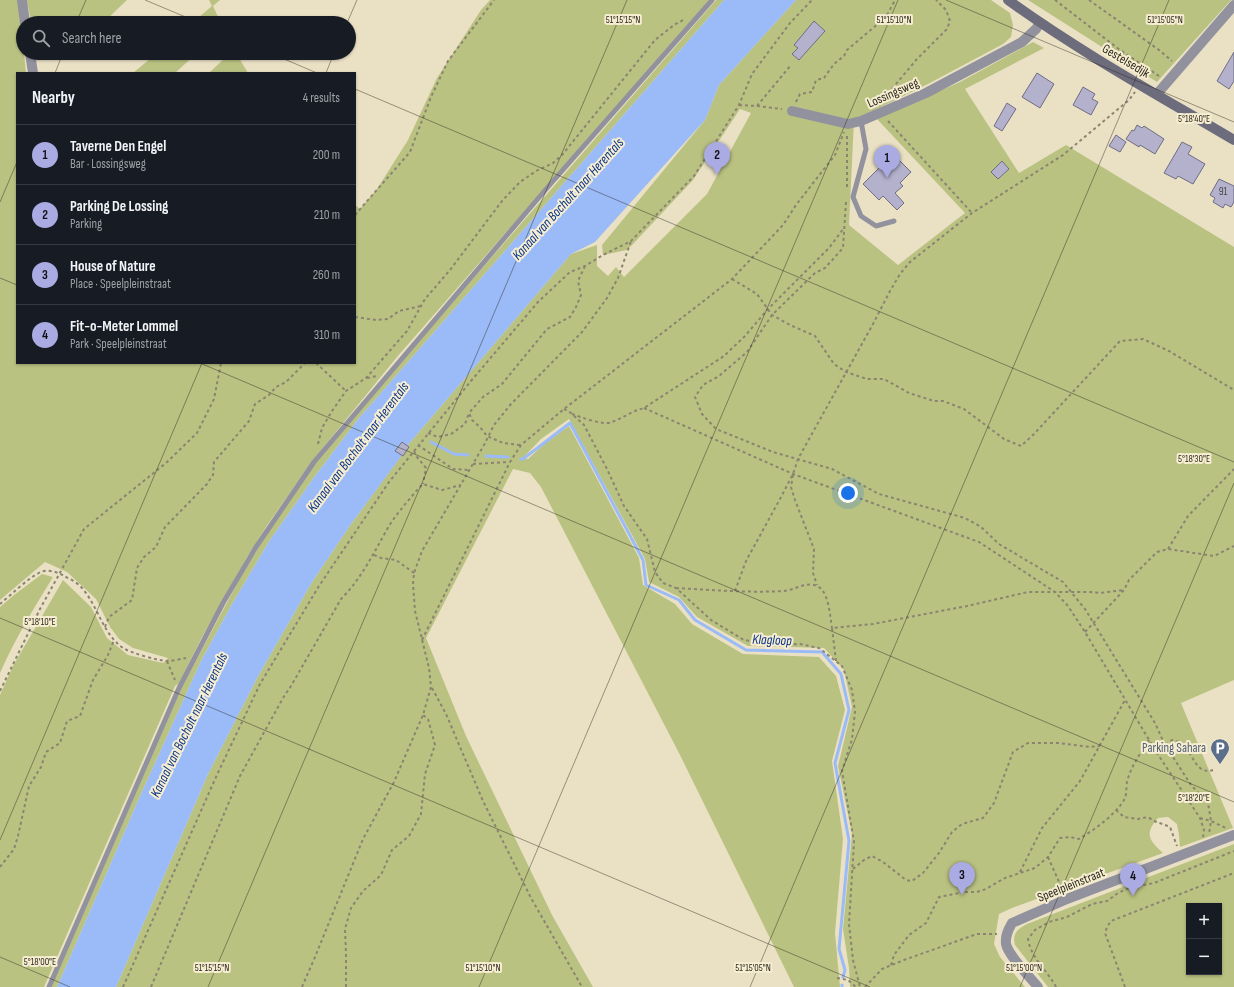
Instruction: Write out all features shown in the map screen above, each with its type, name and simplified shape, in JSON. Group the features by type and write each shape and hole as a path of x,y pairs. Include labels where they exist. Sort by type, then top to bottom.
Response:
{"main road":[{"name":"Gestelsedijk","path":"1008,0 1040,23 1234,140"}],"street":[{"path":"22,0 24,16"},
{"path":"1157,94 1234,5"},
{"name":"Lossingsweg","path":"792,111 848,124 862,121 926,93 1022,42 1036,29 1040,23"},
{"path":"31,60 33,72"},
{"name":"Speelpleinstraat","path":"1006,934 1012,923 1067,899 1205,846 1231,832"},
{"path":"1006,934 1006,944 1009,951 1038,987"}],"lane":[{"path":"48,987 179,688 223,603 256,548 314,462 547,188 712,0"},
{"path":"862,121 866,148 853,198 861,216 876,226 894,221"}],"path":[{"path":"356,214 410,152 431,96 448,61 494,0"},
{"path":"123,987 216,777 260,684 319,586 389,482 418,445 538,302 570,272 585,266 631,241 694,176 739,105 752,74 790,24 812,0"},
{"path":"739,105 792,111 800,94 812,92 816,80 824,78 834,64 844,56 847,50 886,17 895,0"},
{"path":"885,97 917,59 947,29 950,21 946,10 936,0"},
{"path":"1055,0 1120,50 1167,82"},
{"path":"1089,0 1159,50 1180,67"},
{"path":"314,462 322,428 346,391 366,378 407,331 424,299 450,270 502,201 520,182 562,155 655,40 674,25 686,18"},
{"path":"757,106 791,65"},
{"path":"735,591 746,561 793,474 798,459 900,274 910,262 972,213 1063,155 1129,100 1141,85"},
{"path":"881,112 972,213"},
{"path":"846,191 848,170 846,145 848,124"},
{"path":"422,640 510,462 521,445 564,409 732,279 783,224 835,155 848,124"},
{"path":"846,198 843,248 825,268 815,273 772,314 747,352 719,376 703,385 696,397 702,414 716,429 773,452 832,469 879,494 965,518 981,527 999,544 1063,582 1085,609 1094,623 1155,723 1165,744 1191,785 1208,803 1211,821 1205,846"},
{"path":"564,409 591,420 610,423 644,408 724,356 745,336 768,309 829,248 844,227"},
{"path":"302,987 363,839 394,782 423,715 431,687 429,668 415,611 413,584 414,573 422,551 494,425 511,404 582,332 607,298 618,278 631,241"},
{"path":"428,433 438,437 451,434 465,424 469,413 483,398 502,384 547,329 570,317 581,295 578,281 585,266"},
{"path":"732,279 757,294 772,314 790,325 815,336 834,364 846,372 868,379 884,379 909,393 934,402 943,401 964,409 1004,439 1021,446 1034,434 1120,341 1143,339 1169,351 1234,390"},
{"path":"356,317 376,320 388,319 399,311 421,306"},
{"path":"0,691 40,609 84,529 166,463 197,433 214,399 221,364"},
{"path":"105,627 109,617 132,600 138,568 144,558 156,547 165,527 207,484 213,475 214,462 249,421 255,404 269,395 276,387 286,382 304,364"},
{"path":"317,364 346,391"},
{"path":"644,408 793,474 979,542 1055,592 1068,606 1085,632 1156,752 1200,818 1204,830 1205,846"},
{"path":"469,413 472,420 488,436 503,443 521,445"},
{"path":"571,413 584,425 608,469 624,506 647,539 655,572 664,583 676,588 735,591 786,591 806,584 818,586"},
{"path":"418,445 453,469 468,470"},
{"path":"151,987 240,776 250,756 341,599 353,588 374,555 390,524 423,484 426,468 416,457 414,451"},
{"path":"473,464 510,462"},
{"path":"1168,549 1188,516 1234,469"},
{"path":"793,474 792,487 795,500 814,550 813,573 818,586 826,595 836,661"},
{"path":"423,484 442,490 461,485"},
{"path":"1085,632 1124,590 1129,580 1157,552 1168,549 1214,556 1234,546"},
{"path":"374,555 381,558 396,560 414,573"},
{"path":"0,604 41,572 50,570 60,573 81,586 114,640 124,648 135,653 167,661 194,657"},
{"path":"676,588 711,620 744,640 776,645 800,644 819,648 842,666 852,690 855,712 852,739 842,772 854,842 849,924 853,960 860,987"},
{"path":"832,628 873,624 967,606 1028,592 1100,593 1124,590"},
{"path":"0,867 14,849 28,786 41,767 46,752 60,743 67,721 80,716 93,680 108,655 114,640"},
{"path":"167,661 179,688"},
{"path":"431,687 446,714 483,801 531,898 582,987"},
{"path":"1020,872 1042,828 1080,781 1125,700"},
{"path":"346,987 345,929 352,908 363,891 381,875 392,850 409,836 421,814 425,774 435,745 428,719 423,715"},
{"path":"965,892 977,892 986,889 1005,878 1035,868 1048,857 1060,838 1070,836 1079,839 1097,827 1116,810 1125,799 1127,782 1135,762 1149,740"},
{"path":"1156,752 1172,740 1182,743 1199,768 1208,772 1213,770"},
{"path":"853,869 864,860 872,856 883,862 906,880 912,881 923,873 939,853 952,832 962,824 983,818 994,803 1013,752 1028,743 1058,743 1090,747 1100,746"},
{"path":"1116,810 1124,817 1138,819 1148,817 1156,823 1170,827 1177,847 1184,854"},
{"path":"1200,818 1211,821 1231,832"},
{"path":"1056,987 1050,976 1032,954 1029,946 1028,939 1035,930 1049,922 1066,917 1092,904 1107,901 1118,893 1129,888 1154,883 1234,851"},
{"path":"1048,857 1067,899"},
{"path":"1125,987 1105,933 1106,927 1111,921 1234,873"},
{"path":"891,965 894,956 909,935 926,923 939,897 959,894"},
{"path":"865,987 882,969 891,965 977,934 1006,934"},
{"path":"837,978 848,980 856,987"}],"green space":[{"path":"0,0 18,0 20,16 16,16 16,60 25,60 26,72 16,72 16,364 356,364 356,206 360,209 377,189 408,140 437,78 481,10 490,0 709,0 397,357 309,465 266,527 247,557 201,639 179,683 175,686 44,987 0,987 0,695 13,666 63,580 91,607 107,638 128,655 163,663 168,658 133,648 119,639 110,627 96,599 67,572 45,562 0,600"},
{"path":"27,0 127,0 110,16 30,16"},
{"path":"209,0 220,0 213,6 218,16 200,16 212,6"},
{"path":"716,0 724,0 359,418 315,476 270,540 232,604 201,661 57,987 51,987 182,687 239,580 267,534 315,463 397,366"},
{"path":"796,0 991,0 1010,13 1013,25 1011,37 1003,44 928,84 854,120 849,225 898,265 965,213 877,119 960,82 1033,42 1044,48 965,89 1019,173 1066,145 1234,247 1234,680 1181,703 1233,828 1180,847 1177,824 1168,817 1158,818 1151,828 1150,837 1154,844 1163,853 999,914 994,944 1000,957 1025,987 850,987 849,968 843,929 852,834 838,766 852,707 844,670 824,648 748,646 697,617 679,597 649,582 645,559 569,419 541,439 523,458 528,459 544,444 569,426 639,558 643,585 675,604 692,624 743,654 819,657 836,676 845,710 832,761 843,839 835,933 840,987 794,987 679,753 541,487 530,473 513,469 426,638 466,736 552,915 593,987 116,987 208,774 257,678 312,582 351,524 401,456 395,451 402,442 407,446 571,254 597,245 597,266 608,276 616,267 624,277 707,194 751,113 740,109 693,180 627,250 603,255 602,245 705,120 719,85"},
{"path":"1028,0 1231,0 1157,82"},
{"path":"149,60 189,60 176,72 134,72"},
{"path":"223,60 240,60 247,72 210,72"},
{"path":"42,574 53,577 18,636 0,673 0,607"},
{"path":"1234,844 1234,987 1048,987 1015,945 1014,938 1016,932 1020,928"}],"water":[{"name":"Kanaal van Bocholt naar Herentals","path":"724,0 796,0 719,85 705,120 595,242 571,254 407,446 402,442 396,451 402,455 351,524 312,582 257,678 208,774 116,987 57,987 201,661 232,604 270,540 315,476 359,418"}],"building":[{"path":"814,21 825,31 799,60 792,54 798,48 794,45"},
{"path":"1234,52 1234,81 1229,89 1217,81"},
{"path":"1037,73 1054,84 1040,108 1022,97"},
{"path":"1083,87 1095,94 1092,99 1098,102 1091,115 1073,105"},
{"path":"1007,103 1016,109 1002,131 994,126"},
{"path":"1137,125 1142,128 1144,126 1164,139 1155,154 1126,139 1132,130 1134,131"},
{"path":"1116,135 1126,142 1120,152 1109,146"},
{"path":"1182,142 1192,147 1188,154 1205,164 1193,184 1178,176 1176,179 1164,173"},
{"path":"896,157 911,172 900,183 903,186 895,193 904,203 897,210 883,196 879,200 863,184 884,163 887,166"},
{"path":"1002,161 1009,169 998,179 991,172"},
{"path":"1219,179 1234,186 1234,202 1231,207 1225,204 1223,208 1213,202 1215,198 1210,195"},
{"path":"402,442 409,447 403,456 395,451"}],"waterway":[{"name":"Klagloop","path":"521,459 570,423 643,560 646,585 679,600 695,620 746,650 822,652 841,674 849,710 835,763 849,841 839,949 845,970 843,977"},
{"name":"Klagloop","path":"431,442 454,454 468,455"},
{"name":"Klagloop","path":"486,456 508,457"}],"place":[{"name":"Parking De Lossing","path":"717,175"},
{"name":"Taverne Den Engel","path":"887,178"},
{"name":"Parking Sahara","path":"1220,765"},
{"name":"House of Nature","path":"962,895"},
{"name":"Fit-o-Meter Lommel","path":"1133,896"}]}
